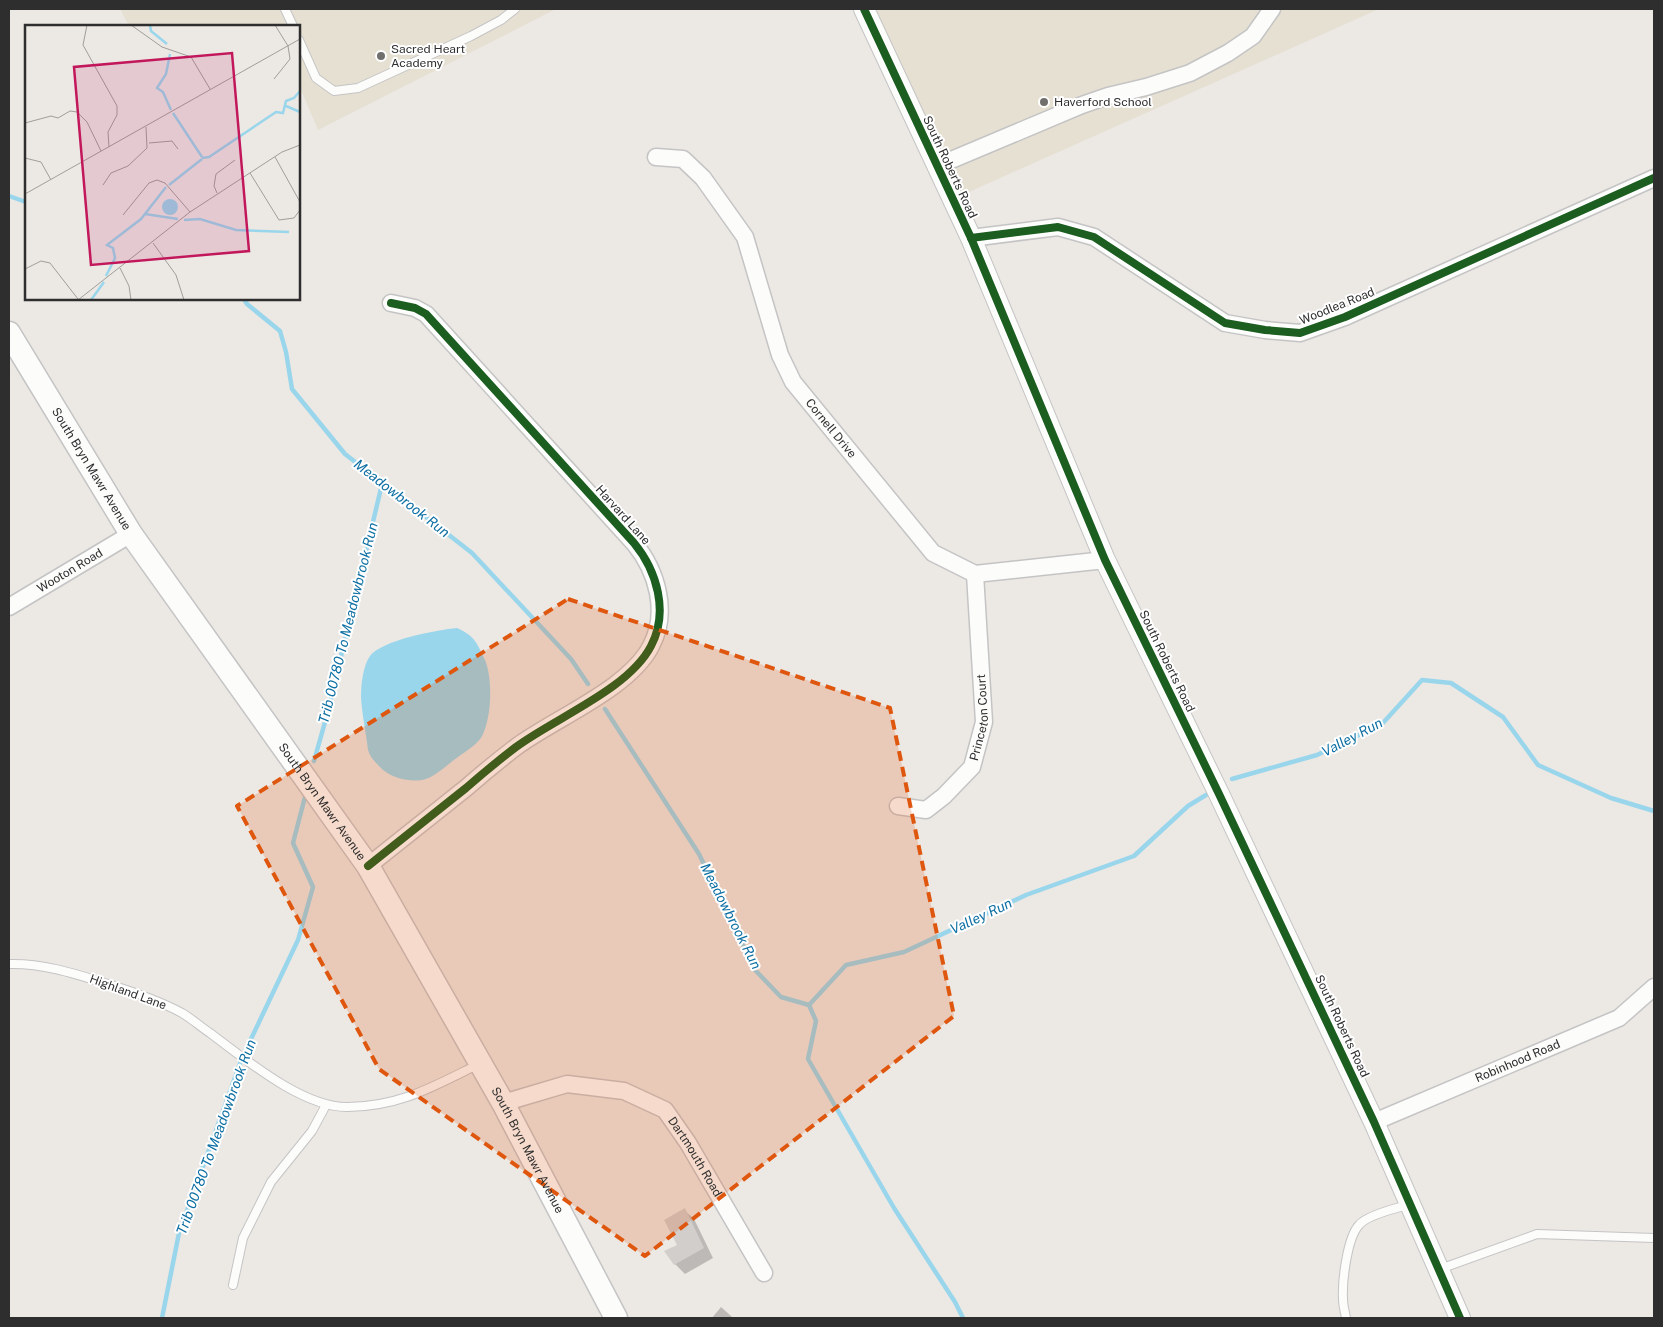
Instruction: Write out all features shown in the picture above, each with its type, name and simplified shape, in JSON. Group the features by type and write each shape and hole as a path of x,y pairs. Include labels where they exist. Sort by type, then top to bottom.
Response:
{"main road":[{"name":"South Bryn Mawr Avenue","path":"9,333 131,534 368,866 504,1103 616,1318"}],"street":[{"name":"South Roberts Road","path":"864,9 971,238 1105,560 1219,794 1374,1122 1460,1318"},
{"path":"937,166 1082,105 1190,73 1228,53 1253,36 1272,9"},
{"name":"Cornell Drive","path":"656,157 683,159 703,178 745,237 780,356 793,382 934,553 976,574"},
{"name":"Woodlea Road","path":"971,238 1058,228 1094,237 1225,323 1265,330 1300,333 1345,317 1654,178"},
{"name":"Harvard Lane","path":"368,866 516,747 627,675 644,658 652,645 659,613 659,596 656,582 649,564 634,543 426,314 415,308 391,303"},
{"name":"Wooton Road","path":"9,606 131,534"},
{"path":"976,574 1105,560"},
{"name":"Princeton Court","path":"898,806 926,810 944,796 972,767 984,722 976,574"},
{"name":"Robinhood Road","path":"1374,1122 1619,1018 1654,987"},
{"name":"Dartmouth Road","path":"504,1103 567,1084 624,1091 665,1110 688,1143 764,1273"}],"lane":[{"path":"285,9 292,25"},
{"path":"300,42 316,78 334,91 358,88 471,36 501,20 515,9"},
{"name":"Highland Lane","path":"9,964 21,963 69,972 148,997 183,1014 249,1063 298,1094 326,1105 346,1107 388,1103 416,1095 481,1063"},
{"path":"233,1285 243,1238 271,1182 312,1131 326,1105"},
{"path":"1346,1318 1342,1301 1345,1271 1350,1245 1359,1225 1378,1214 1410,1204"},
{"path":"1439,1269 1537,1234 1654,1238"}],"highlighted area":[{"path":"568,599 890,708 954,1016 645,1256 379,1069 237,806"}],"shaded area":[{"name":"Sacred Heart Academy","path":"120,9 556,9 318,130 300,87 300,25 128,25"},
{"name":"Haverford School","path":"875,9 1379,9 960,196"}],"water":[{"path":"457,628 468,634 475,641 488,668 490,699 485,730 481,738 473,746 426,779 415,781 393,776 376,763 368,750 362,710 361,687 368,660 376,650 386,645 424,634"}],"building":[{"path":"685,1208 704,1248 674,1265 664,1251 677,1245 664,1220"}],"waterway":[{"name":"Meadowbrook Run","path":"9,196 25,202"},
{"name":"Meadowbrook Run","path":"245,300 280,331 286,352 292,389 345,454 472,553 571,659 588,684"},
{"name":"Trib 00780 To Meadowbrook Run","path":"314,761 327,715 382,484"},
{"name":"Valley Run","path":"1232,779 1317,755 1382,724 1422,680 1451,683 1503,717 1538,765 1611,798 1654,811"},
{"name":"Meadowbrook Run","path":"605,709 699,854 755,970 781,997 809,1005 816,1021 808,1059 894,1208 955,1302 963,1318"},
{"name":"Trib 00780 To Meadowbrook Run","path":"162,1318 179,1233 242,1058 298,940 313,887 293,843 306,793"},
{"name":"Valley Run","path":"809,1005 846,965 904,952 1026,895 1134,856 1188,806 1206,795"}],"cycle path":[{"path":"864,9 971,238 1105,560 1219,794 1374,1122 1460,1318"},
{"path":"971,238 1058,227 1094,237 1225,323 1265,330 1300,333 1345,317 1654,178"},
{"path":"368,866 516,747 590,702 626,676 651,646 659,620 660,606 658,592 649,566 634,543 426,314 415,308 391,303"}],"place":[{"name":"Sacred Heart Academy","path":"381,56"},
{"name":"Haverford School","path":"1044,102"}]}
